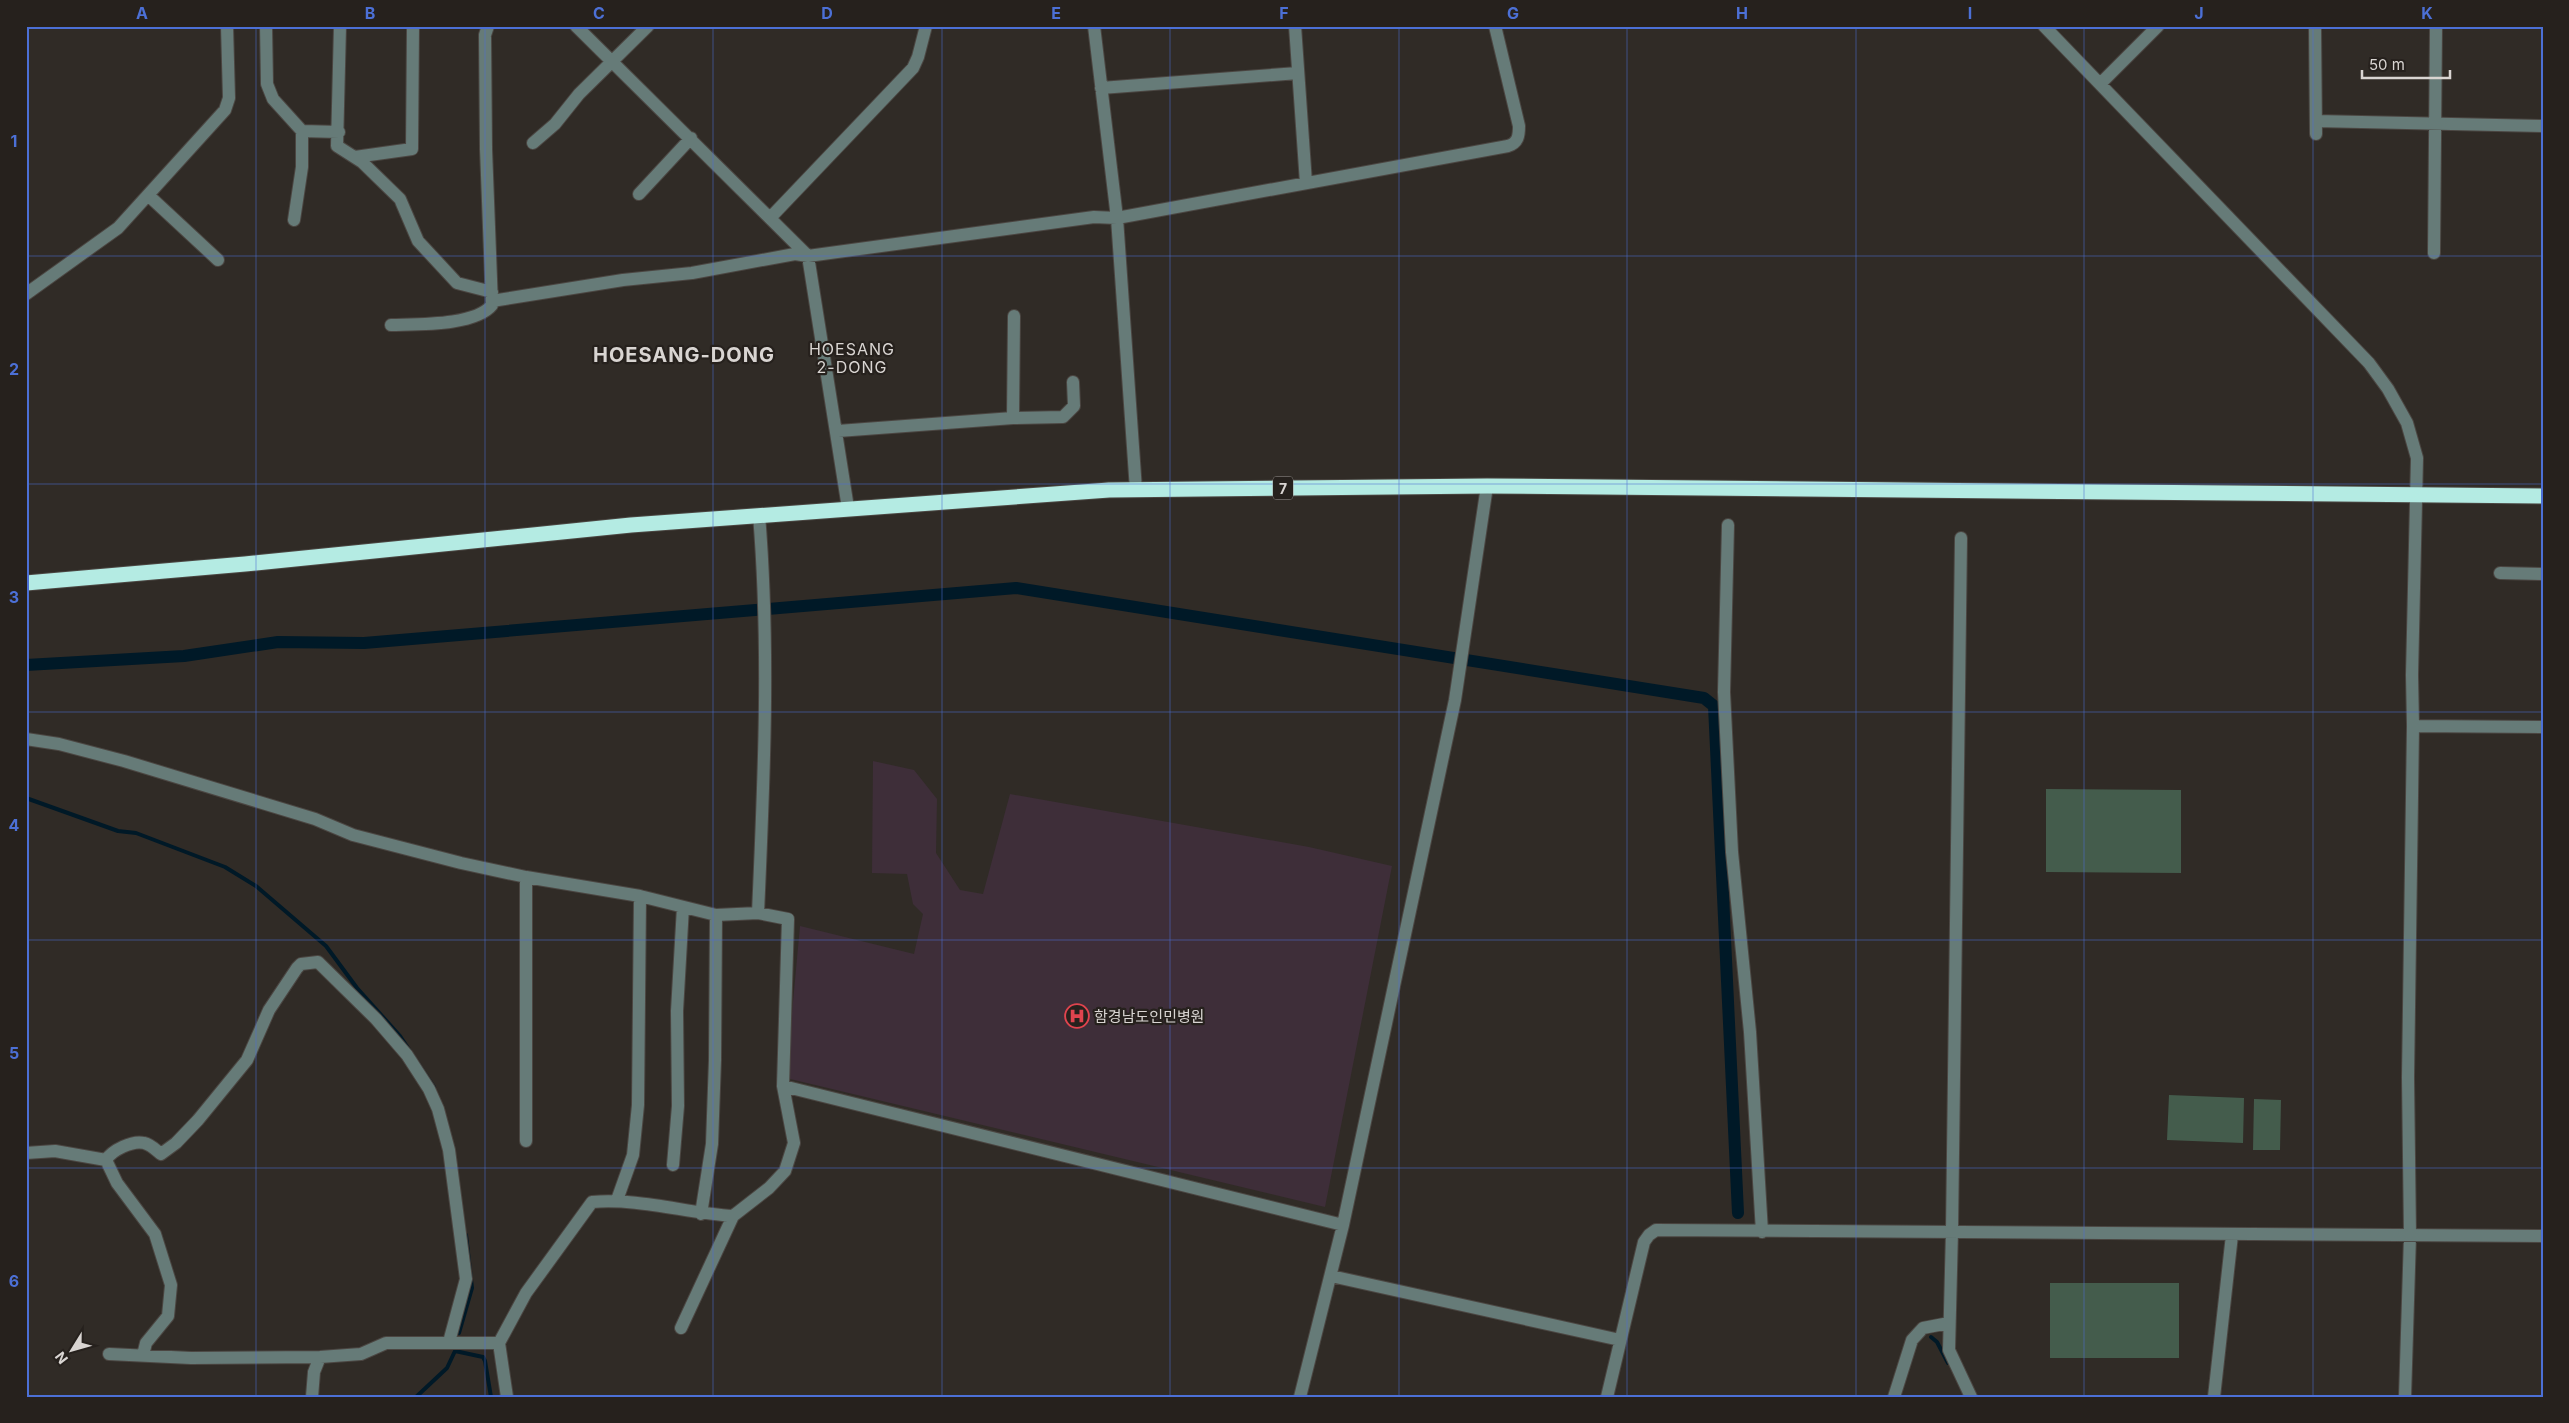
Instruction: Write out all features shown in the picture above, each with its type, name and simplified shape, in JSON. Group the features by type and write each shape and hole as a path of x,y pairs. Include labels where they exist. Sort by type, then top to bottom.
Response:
{"highway":[{"name":"7","path":"26,583 759,515 1136,490 1487,486 2543,496"}],"street":[{"path":"26,294 118,228 224,110 230,98 227,26"},
{"path":"266,26 267,84 273,99 302,131 302,167 294,220"},
{"path":"340,26 339,132 337,146 355,157 400,199 418,241 456,283 492,296 692,273 795,254 808,256 1094,217 1117,218 1514,144 1518,140 1519,126 1495,26"},
{"path":"355,157 412,149 413,26"},
{"path":"391,325 450,323 488,310 492,305 486,149 485,35 488,26"},
{"path":"576,26 808,256 838,432 848,508"},
{"path":"533,143 555,124 579,94 648,26"},
{"path":"770,218 913,68 918,57 926,26"},
{"path":"1094,26 1117,218 1136,490"},
{"path":"1295,26 1306,183"},
{"path":"2044,26 2379,376 2400,408 2412,434 2417,458 2418,495 2412,676 2408,1078 2410,1236 2405,1397"},
{"path":"2100,84 2158,26"},
{"path":"2315,26 2316,134"},
{"path":"2434,253 2436,26"},
{"path":"1102,88 1298,73"},
{"path":"2316,121 2543,126"},
{"path":"302,131 339,132"},
{"path":"639,194 691,138"},
{"path":"148,195 218,260"},
{"path":"1013,418 1014,316"},
{"path":"838,432 1013,418 1063,417 1074,406 1073,382"},
{"path":"1300,1397 1343,1224 1461,670 1487,486"},
{"path":"758,912 766,735 766,591 759,515"},
{"path":"1728,525 1724,692 1732,852 1748,1003 1762,1232"},
{"path":"1961,538 1952,1231 1948,1350 1970,1397"},
{"path":"2500,573 2543,574"},
{"path":"2413,726 2543,727"},
{"path":"26,739 74,748 133,764 315,819 379,843 526,877 640,896 716,915 758,912 788,919 783,1086 794,1143 785,1171 768,1188 733,1216 681,1328"},
{"path":"526,877 526,1141"},
{"path":"617,1200 633,1155 638,1105 640,896"},
{"path":"673,1165 678,1106 677,1011 683,907"},
{"path":"701,1214 712,1144 715,1060 716,915"},
{"path":"106,1160 112,1151 141,1143 149,1145 161,1154 176,1143 217,1099 247,1060 269,1010 297,968 301,964 318,962 376,1020 407,1055 430,1089 438,1109 449,1150 466,1279 449,1342"},
{"path":"783,1086 1343,1224"},
{"path":"26,1153 55,1151 106,1160"},
{"path":"106,1160 117,1183 155,1234 171,1285 168,1316 146,1343 143,1356"},
{"path":"507,1397 499,1343 526,1293 592,1202 617,1200 701,1214 733,1216"},
{"path":"1607,1397 1644,1242 1649,1235 1664,1230 1762,1232 1952,1231 2232,1236 2543,1236"},
{"path":"2214,1397 2232,1236"},
{"path":"1331,1276 1620,1340"},
{"path":"1894,1397 1912,1340 1923,1328 1949,1323"},
{"path":"109,1354 191,1358 320,1357 361,1354 386,1343 499,1343"},
{"path":"312,1397 314,1372 320,1357"}],"shaded area":[{"name":"함경남도인민병원","path":"873,761 914,770 937,799 936,853 960,890 983,894 1010,794 1309,847 1392,866 1325,1207 786,1078 800,926 914,954 923,914 913,904 907,874 872,873"}],"green space":[{"path":"2046,789 2181,790 2181,873 2046,872"},
{"path":"2169,1095 2244,1098 2243,1143 2167,1140"},
{"path":"2254,1099 2281,1100 2280,1150 2253,1150"},
{"path":"2050,1283 2179,1283 2179,1358 2050,1358"}],"waterway":[{"path":"26,665 184,656 278,642 364,643 1016,588 1704,698 1714,706 1738,1213"},
{"path":"26,798 118,831 136,833 225,867 256,886 326,946 357,988 400,1036 434,1087"},
{"path":"459,1333 472,1288 466,1235"},
{"path":"1931,1337 1937,1342 1948,1363"},
{"path":"416,1397 447,1368 455,1351 483,1357 491,1397"}],"place":[{"name":"함경남도인민병원","path":"1077,1016"}],"district":[{"name":"HOESANG-DONG","path":"684,355"},
{"name":"HOESANG 2-DONG","path":"852,358"}]}
